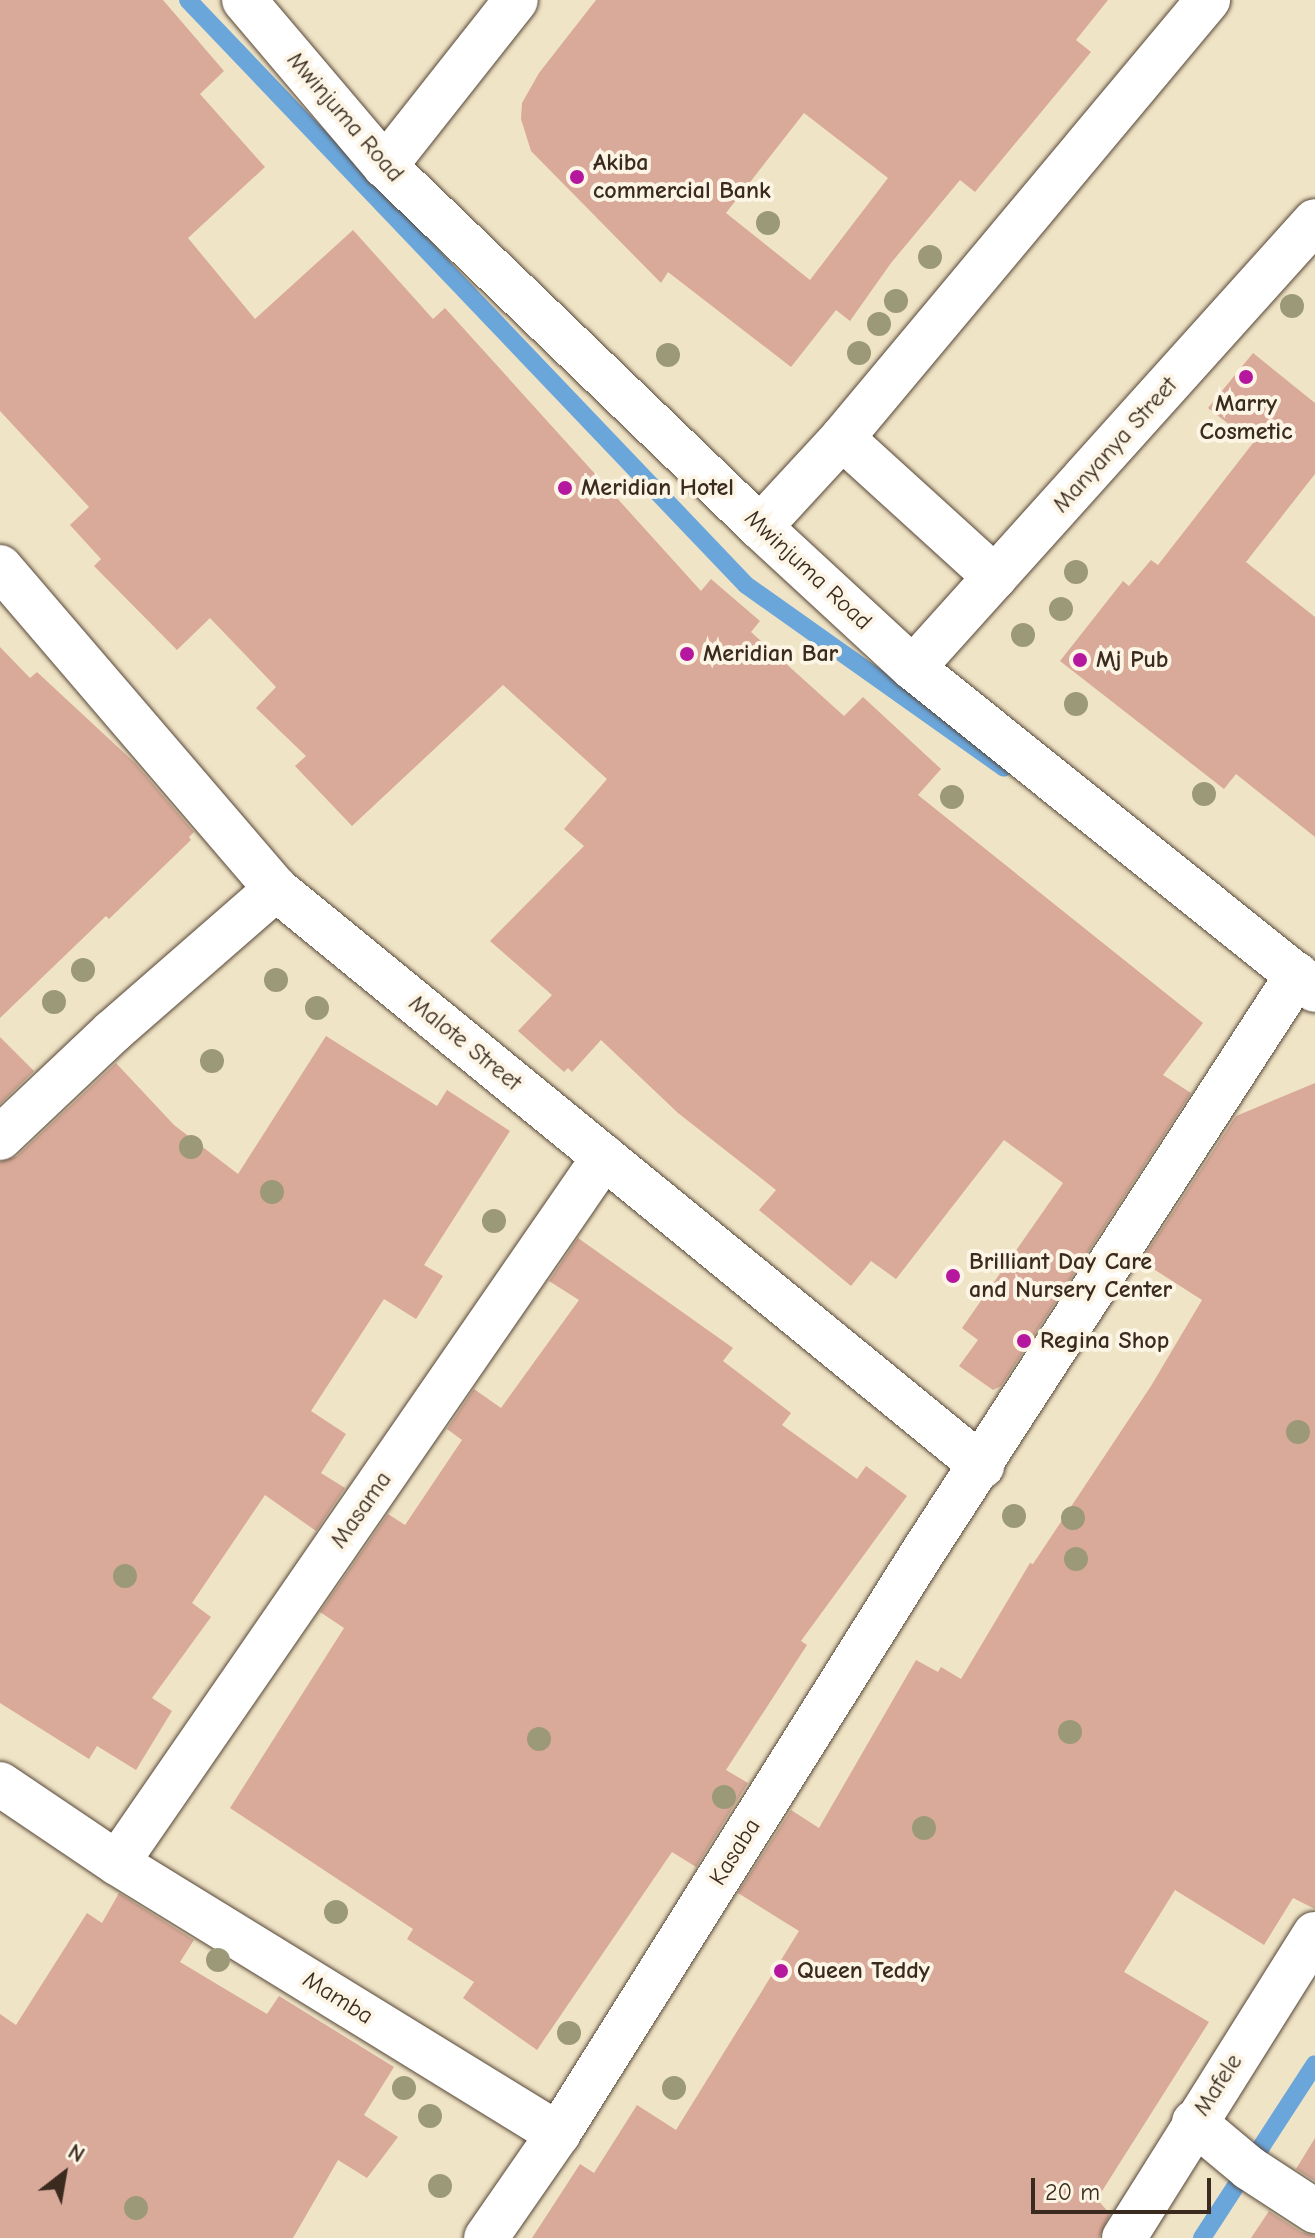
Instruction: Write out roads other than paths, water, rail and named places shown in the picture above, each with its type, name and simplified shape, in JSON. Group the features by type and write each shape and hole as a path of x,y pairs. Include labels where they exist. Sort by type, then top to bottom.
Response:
{"street":[{"name":"Mwinjuma Road","path":"244,0 385,166 760,527 913,668 1306,982"},
{"path":"385,166 516,0"},
{"path":"760,527 842,438 1208,0"},
{"name":"Manyanya Street","path":"913,668 1315,221"},
{"path":"842,438 995,577"},
{"name":"Malote Street","path":"0,567 276,889 982,1466"},
{"path":"0,1138 112,1032 276,889"},
{"name":"Kasaba","path":"486,2238 558,2134 923,1552 1306,982"},
{"name":"Masama","path":"117,1863 604,1157"},
{"name":"Mamba","path":"0,1784 117,1863 558,2134"},
{"name":"Mafele","path":"1124,2238 1194,2122 1315,1934"},
{"path":"1194,2122 1249,2168 1315,2211"}],"waterway":[{"path":"188,0 746,585 1004,768"},
{"path":"1202,2238 1315,2064"}],"place":[{"name":"Akiba commercial Bank","path":"577,177"},
{"name":"Marry Cosmetic","path":"1246,377"},
{"name":"Meridian Hotel","path":"565,488"},
{"name":"Meridian Bar","path":"687,654"},
{"name":"Mj Pub","path":"1080,660"},
{"name":"Brilliant Day Care and Nursery Center","path":"953,1276"},
{"name":"Regina Shop","path":"1024,1341"},
{"name":"Queen Teddy","path":"781,1971"}]}
